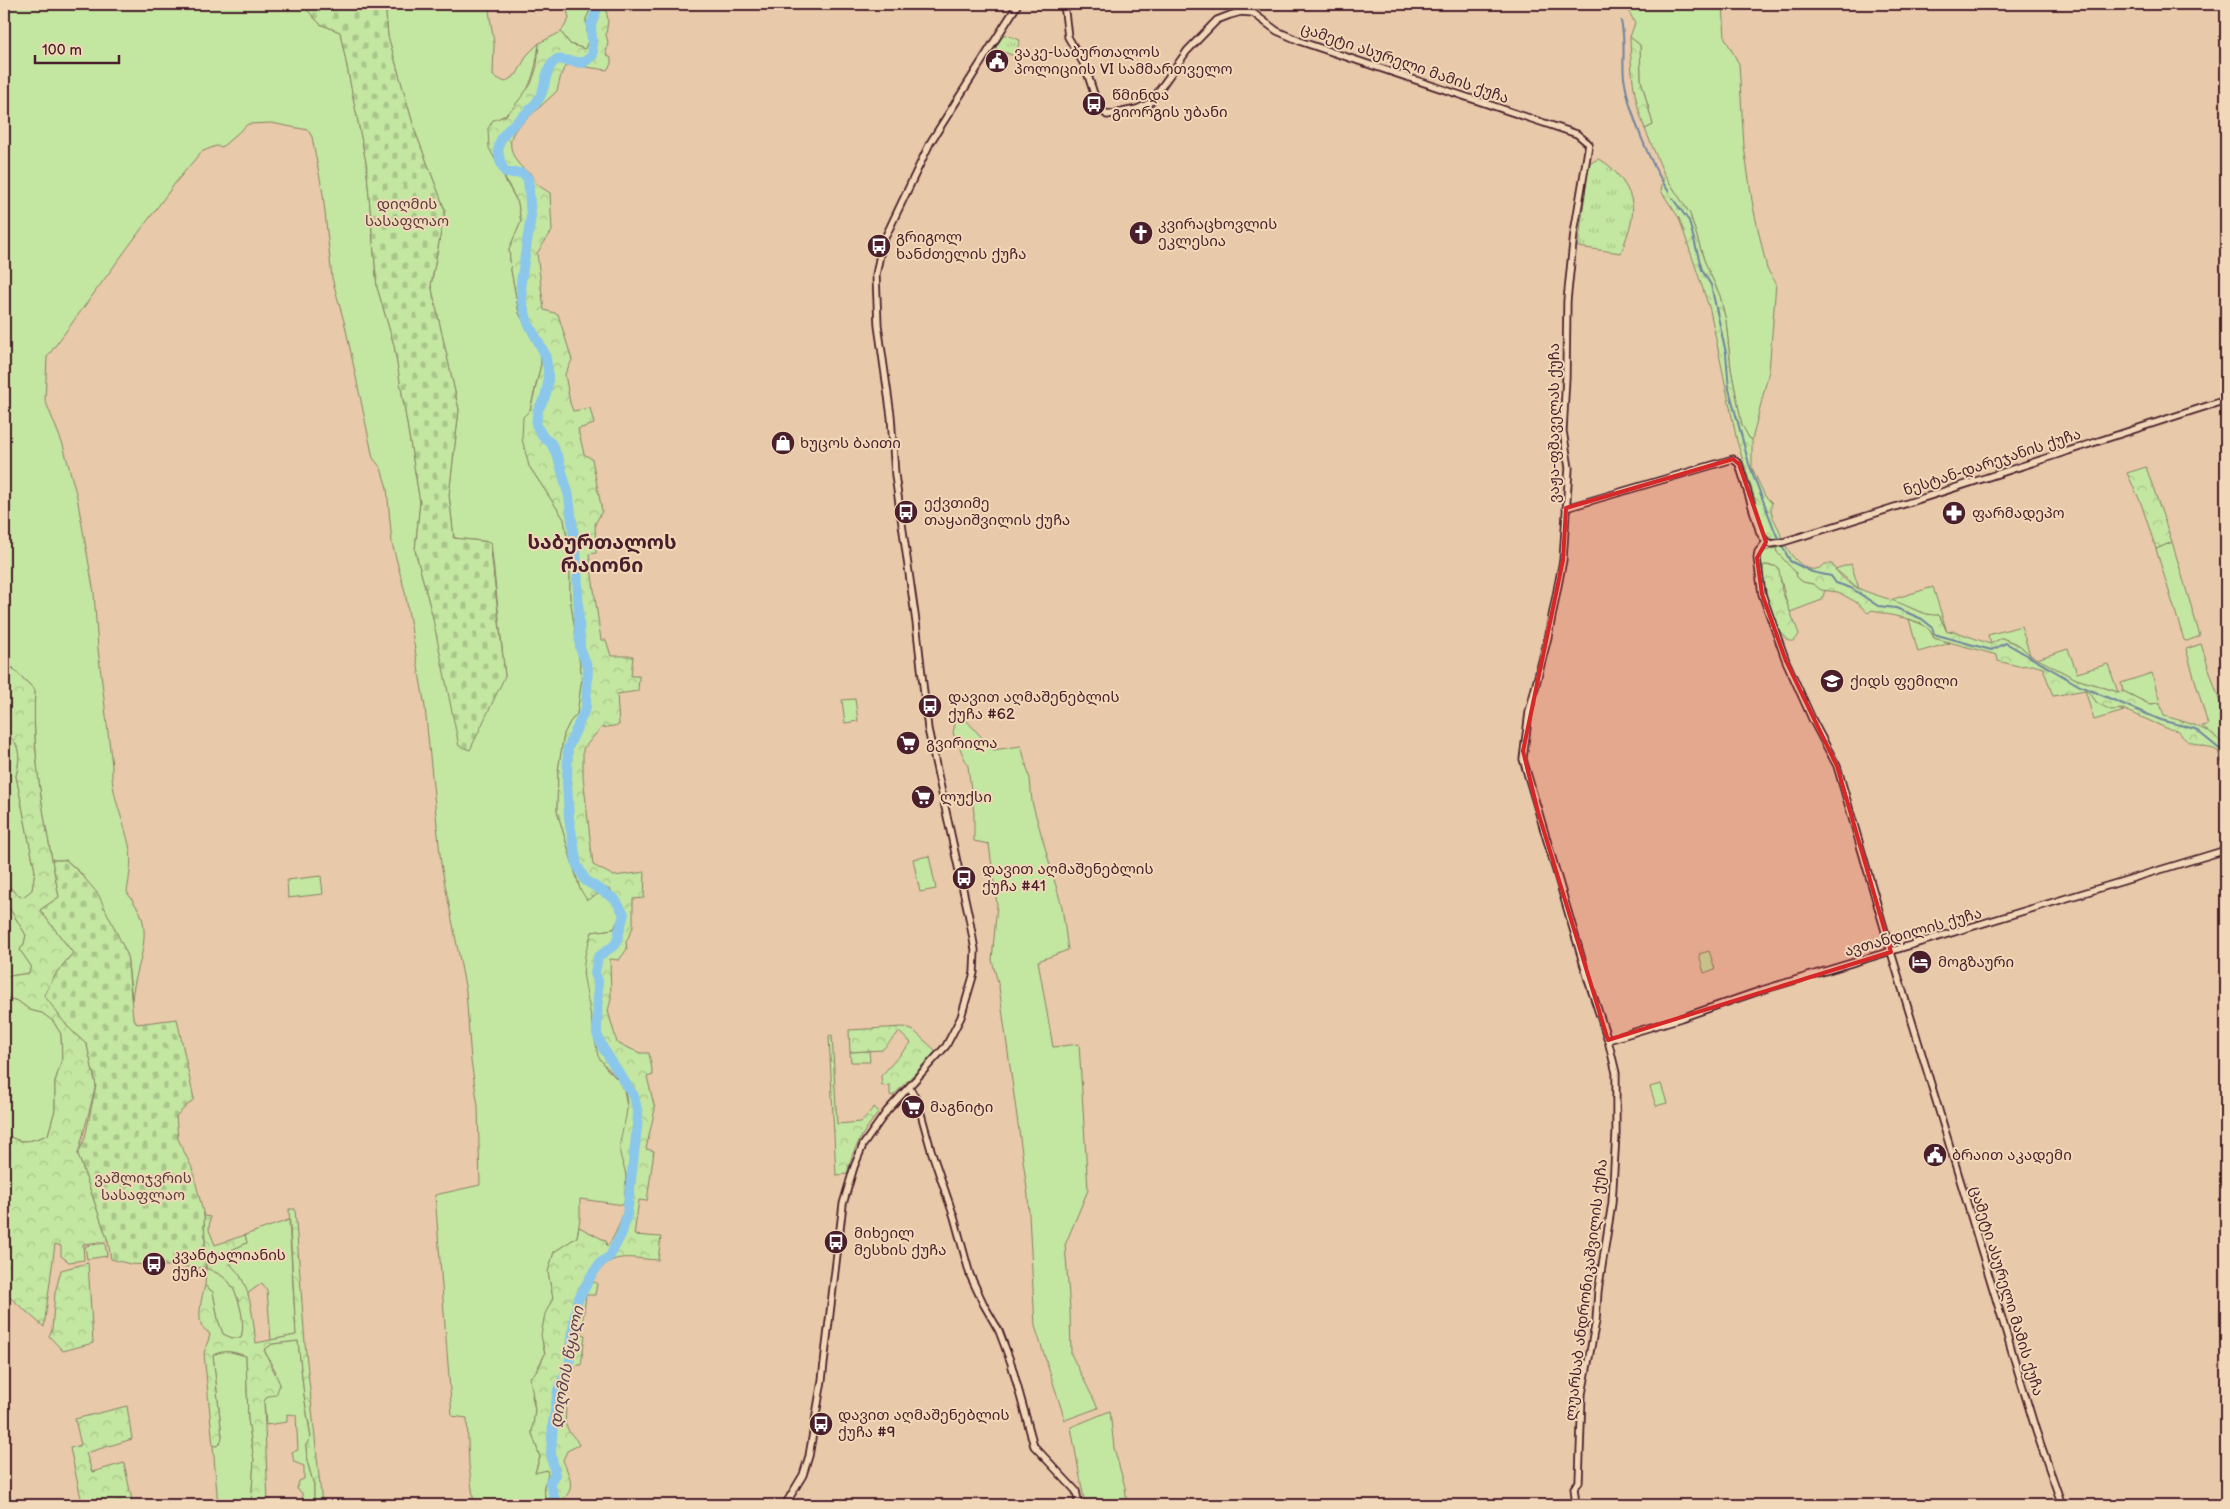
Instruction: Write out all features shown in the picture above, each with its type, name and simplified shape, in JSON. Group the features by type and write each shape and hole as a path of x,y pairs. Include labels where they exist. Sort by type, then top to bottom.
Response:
{"street":[{"path":"785,1505 803,1475 809,1456 822,1380 846,1190 863,1145 887,1111 910,1088 946,1046 961,1017 974,973 975,950 947,812 930,747 895,475 891,416 878,325 876,275 882,244 930,143 1018,4"},
{"name":"ცამეტი ასურელი მამის ქუჩა","path":"1064,4 1068,37 1085,66 1098,106 1107,115 1137,109 1150,103 1187,51 1217,20 1241,12 1253,12 1277,31 1302,42 1577,134 1590,144"},
{"name":"ვაჟა-ფშაველას ქუჩა","path":"1523,759 1530,712 1548,637 1563,560 1569,468 1563,431 1567,301 1574,233 1590,144"},
{"name":"ნესტან-დარეჯანის ქუჩა","path":"1766,542 1776,544 1927,498 2047,456 2226,400"},
{"path":"1566,508 1730,460 1737,461 1760,533 1766,542"},
{"name":"ცამეტი ასურელი მამის ქუჩა","path":"1766,542 1758,552 1757,558 1762,594 1786,661 1837,766 1891,952 2036,1430 2062,1505"},
{"name":"ლუარსაბ ანდრონიკაშვილის ქუჩა","path":"1523,759 1589,983 1608,1040 1616,1073 1615,1166 1612,1203 1598,1291 1596,1321 1582,1394 1579,1482 1574,1488 1576,1505"},
{"name":"ავთანდილის ქუჩა","path":"1608,1040 1681,1018 1755,992 2226,850"},
{"path":"910,1088 918,1103 970,1275 999,1331 1009,1356 1034,1446 1076,1491 1079,1505"}],"highlighted area":[{"path":"1733,459 1739,464 1766,542 1757,558 1762,594 1786,661 1837,766 1891,952 1608,1040 1538,812 1523,751 1563,560 1566,508"}],"green space":[{"path":"4,4 302,4 320,24 340,32 366,162 377,287 394,345 420,502 415,550 432,614 505,676 491,542 454,538 449,495 459,410 431,285 445,210 415,131 388,36 385,4 488,4 494,43 493,76 505,82 517,74 527,55 539,43 534,71 528,88 518,103 488,129 505,180 518,203 521,222 509,249 511,270 519,313 541,354 541,364 530,410 529,466 564,519 570,557 570,597 582,678 577,714 570,722 564,734 558,771 557,811 580,889 601,886 611,890 620,916 614,929 592,932 589,941 588,994 595,1041 605,1067 619,1081 624,1090 628,1113 622,1139 626,1177 624,1205 580,1199 580,1219 577,1237 554,1252 548,1272 553,1298 543,1325 542,1339 545,1354 536,1371 532,1397 535,1410 532,1433 540,1457 535,1472 547,1470 548,1475 544,1486 546,1505 474,1505 469,1465 467,1418 452,1416 435,1195 480,1185 478,1106 471,1061 466,991 441,864 425,707 405,592 392,543 387,488 381,468 373,458 345,325 332,278 323,194 312,137 308,130 271,123 248,124 222,147 216,146 201,152 176,182 47,357 45,400 63,445 77,497 94,593 113,787 130,850 127,892 140,912 143,923 143,945 132,1000 127,954 83,875 66,860 52,860 38,776 34,712 35,690 12,667 4,674"},
{"name":"დიღმის სასაფლაო","path":"302,4 385,4 388,36 415,131 445,210 431,285 459,410 449,495 454,538 490,542 505,676 470,750 459,746 432,614 415,550 420,502 394,345 377,287 366,162 340,32 320,24"},
{"path":"566,4 593,4 586,19 588,41 585,49 570,44 561,32 569,19"},
{"path":"593,4 614,4 606,10 608,20 606,35 608,42 606,54 611,58 611,64 607,70 572,65 565,66 557,91 516,129 512,135 511,148 516,161 521,167 532,174 536,184 550,193 552,231 537,253 544,310 558,314 572,360 565,374 573,411 590,408 594,424 578,429 584,454 592,459 602,511 595,524 596,553 589,554 601,640 606,640 611,656 633,656 631,676 639,676 638,691 617,694 619,725 601,728 583,749 583,776 593,865 614,876 645,872 644,898 633,899 633,927 626,942 627,949 619,960 610,959 611,999 608,1011 617,1043 640,1053 649,1053 653,1075 647,1077 655,1109 646,1149 654,1151 647,1201 639,1200 634,1235 661,1237 658,1260 619,1258 612,1260 598,1272 591,1282 597,1283 595,1295 586,1295 581,1334 585,1335 581,1365 577,1365 571,1374 567,1392 566,1426 579,1445 567,1451 563,1460 571,1484 569,1492 561,1505 546,1505 544,1486 548,1475 547,1470 535,1473 540,1457 532,1433 535,1410 530,1377 537,1371 545,1354 541,1335 545,1314 553,1298 548,1272 554,1252 577,1237 579,1227 606,1241 607,1247 620,1222 625,1204 627,1184 620,1145 626,1115 626,1098 622,1084 598,1056 583,973 585,955 592,932 614,929 620,916 611,890 601,886 598,894 587,900 580,889 557,811 558,771 564,734 570,722 577,714 582,678 570,597 570,557 564,519 529,466 522,439 523,417 530,410 541,364 541,354 519,313 511,270 509,249 521,222 518,203 489,148 488,129 493,120 505,116 513,108 531,84 537,66 539,43 561,32 570,44 585,49 588,41 586,19"},
{"path":"1625,4 1723,4 1725,38 1739,64 1744,147 1753,207 1767,269 1776,283 1769,371 1752,440 1742,426 1731,369 1726,321 1720,296 1704,260 1690,214 1664,174 1645,129 1653,125 1641,80 1640,45 1630,37 1635,23"},
{"path":"1004,34 1020,40 1015,56 995,49"},
{"path":"1630,37 1640,45 1641,80 1653,125 1645,129 1633,84"},
{"path":"1598,159 1616,173 1631,198 1631,224 1621,253 1578,247 1589,164"},
{"path":"1664,174 1690,214 1704,260 1720,296 1726,321 1731,369 1742,425 1752,440 1752,468 1765,496 1772,503 1771,512 1781,538 1774,540 1766,535 1737,441 1710,310 1679,218 1661,191"},
{"path":"2146,467 2172,542 2156,549 2141,503 2127,473"},
{"path":"2172,542 2200,636 2187,641 2184,640 2156,549"},
{"path":"1785,544 1792,556 1808,568 1819,568 1825,564 1832,564 1846,581 1854,586 1924,613 1939,615 1947,632 1954,631 1990,644 2002,638 2019,645 2030,655 2076,679 2118,692 2123,691 2149,704 2160,703 2164,716 2201,728 2218,739 2226,754 2226,774 2218,751 2186,740 2179,731 2166,728 2123,709 2111,710 2097,703 2090,693 2085,690 2053,696 2043,668 2033,665 2018,666 1998,661 1997,655 1934,638 1924,626 1910,619 1872,610 1868,613 1856,602 1838,592 1821,590 1813,584 1803,582 1777,552 1776,548"},
{"path":"1776,548 1777,552 1797,573 1799,579 1825,590 1822,600 1790,612 1775,566 1765,565 1762,569 1761,556 1765,551"},
{"path":"1851,564 1859,589 1835,569"},
{"path":"1764,565 1775,566 1779,569 1782,591 1799,634 1793,641 1786,639 1779,630 1773,616 1765,585"},
{"path":"1933,587 1947,632 1939,615 1931,616 1890,600"},
{"path":"1909,619 1928,627 1934,638 1950,643 1918,652"},
{"path":"2021,626 2030,655 2019,645 2002,638 1991,644 1988,635"},
{"path":"2201,644 2226,721 2226,752 2218,741 2202,726 2208,725 2186,649"},
{"path":"2068,649 2077,673 2108,664 2118,692 2076,679 2037,659"},
{"path":"11,667 35,690 34,717 37,768 59,897 40,910 73,953 57,972 67,1026 87,1045 96,1085 78,1154 108,1241 83,1244 84,1260 69,1262 61,1256 61,1246 55,1244 44,1327 4,1292 4,1132 20,1141 48,1135 55,1110 55,1082 62,1059 61,1034 53,1021 42,1013 30,1010 18,1001 4,997 4,977 29,973 31,966 20,950 26,935 10,909 4,908 4,880 15,893 23,897 32,890 35,871 16,776 19,758 17,746 10,737 4,734 4,674"},
{"path":"2152,673 2160,703 2149,704 2123,691 2121,683"},
{"path":"2085,690 2090,693 2097,703 2124,711 2094,720"},
{"path":"855,699 858,721 845,723 842,700"},
{"path":"958,711 993,750 1021,746 1030,779 1032,802 1062,907 1068,950 1038,961 1053,1047 1079,1044 1088,1190 1065,1245 1071,1354 1098,1408 1065,1420 1035,1326 1028,1196 999,987 992,960 997,905 989,844 974,841 974,813 968,766 953,733"},
{"path":"4,734 10,737 17,746 19,758 16,776 35,871 32,891 23,897 15,893 4,880"},
{"path":"929,856 936,889 920,892 913,859"},
{"name":"ვაშლიჯვრის სასაფლაო","path":"52,860 66,860 98,894 127,954 133,1017 137,1024 177,1019 194,1099 176,1116 178,1139 192,1168 204,1216 206,1268 130,1264 111,1259 108,1241 78,1154 85,1138 96,1085 87,1045 67,1026 44,995 57,972 73,953 40,910 59,897"},
{"path":"321,876 323,894 288,898 287,880"},
{"path":"4,908 10,909 26,935 20,950 31,966 29,973 4,977"},
{"path":"1709,951 1715,969 1704,973 1699,954"},
{"path":"4,997 18,1001 30,1010 42,1013 53,1021 61,1034 62,1059 55,1082 55,1110 48,1135 26,1141 15,1139 4,1132"},
{"path":"904,1027 914,1031 936,1051 893,1096 890,1095 890,1085 882,1086 881,1076 911,1043 899,1032 882,1050 850,1052 849,1030"},
{"path":"832,1035 837,1124 861,1122 874,1107 879,1112 859,1141 847,1174 836,1175 829,1036"},
{"path":"869,1051 870,1062 851,1062 850,1052"},
{"path":"1661,1084 1667,1103 1656,1106 1650,1087"},
{"path":"289,1209 295,1209 305,1343 322,1505 314,1505 314,1485 307,1461 306,1445 311,1437 298,1341 272,1344 264,1350 280,1384 276,1395 268,1396 264,1401 268,1505 251,1505 254,1460 248,1419 246,1356 233,1352 213,1355 222,1436 221,1442 217,1446 213,1445 204,1353 210,1335 202,1326 200,1318 201,1300 205,1286 213,1292 218,1320 223,1334 232,1338 241,1338 243,1324 241,1309 233,1287 224,1277 206,1268 204,1216 210,1217 209,1230 215,1245 245,1235 247,1243 231,1250 229,1260 241,1277 248,1293 256,1343 296,1335"},
{"path":"289,1220 296,1335 271,1340 267,1290 262,1283 247,1294 242,1279 231,1264 230,1254 231,1250 247,1243 245,1235"},
{"path":"105,1243 107,1256 87,1259 85,1246"},
{"path":"88,1263 93,1343 63,1351 49,1336 52,1330 55,1293 61,1270"},
{"path":"206,1268 224,1277 233,1287 239,1301 242,1317 241,1338 232,1338 223,1334 218,1320 213,1292 205,1286"},
{"path":"298,1341 311,1438 306,1445 307,1461 314,1485 314,1505 303,1505 302,1493 297,1489 299,1481 304,1479 304,1466 294,1462 292,1452 298,1450 296,1415 287,1414 287,1422 266,1425 264,1401 268,1396 276,1372 264,1350 272,1344"},
{"path":"224,1350 246,1356 248,1419 254,1460 251,1505 218,1505 213,1445 217,1446 222,1436 213,1355"},
{"path":"127,1406 132,1439 86,1453 92,1472 124,1463 133,1505 76,1505 81,1498 70,1448 81,1445 75,1419"},
{"path":"1110,1411 1114,1448 1125,1487 1127,1505 1085,1505 1071,1427"}],"waterway":[{"name":"დიღმის წყალი","path":"553,1505 555,1500 550,1482 555,1475 551,1453 558,1390 569,1367 578,1300 600,1263 610,1256 622,1233 627,1215 638,1114 634,1096 603,1048 597,1034 598,981 595,973 598,957 616,944 624,914 615,899 586,881 577,865 569,818 568,748 586,707 588,668 580,648 577,562 569,497 559,460 551,443 544,438 536,425 538,410 545,397 548,384 548,370 545,354 528,323 522,302 521,282 531,216 528,178 521,173 506,173 500,159 499,148 502,138 508,130 533,107 540,97 550,67 557,59 583,63 593,55 591,25 599,4"},
{"path":"1621,21 1624,78 1630,106 1648,153 1669,192"},
{"path":"1673,199 1689,221 1702,270 1711,285 1726,353 1729,389 1749,464 1776,534 1790,561 1812,572 1831,576 1836,583 1851,588 1878,606 1896,608 1922,619 1932,627 1934,634 1991,650 2006,643 2080,686 2161,720 2195,729 2222,751 2226,766"}],"place":[{"name":"ვაკე-საბურთალოს პოლიციის VI სამმართველო","path":"997,61"},
{"name":"წმინდა გიორგის უბანი","path":"1094,104"},
{"name":"კვირაცხოვლის ეკლესია","path":"1141,233"},
{"name":"გრიგოლ ხანძთელის ქუჩა","path":"879,246"},
{"name":"ხუცოს ბაითი","path":"783,443"},
{"name":"ექვთიმე თაყაიშვილის ქუჩა","path":"906,512"},
{"name":"ფარმადეპო","path":"1954,513"},
{"name":"ქიდს ფემილი","path":"1832,681"},
{"name":"დავით აღმაშენებლის ქუჩა #62","path":"930,706"},
{"name":"გვირილა","path":"908,743"},
{"name":"ლუქსი","path":"923,797"},
{"name":"დავით აღმაშენებლის ქუჩა #41","path":"964,878"},
{"name":"მოგზაური","path":"1920,962"},
{"name":"მაგნიტი","path":"913,1107"},
{"name":"ბრაით აკადემი","path":"1935,1155"},
{"name":"მიხეილ მესხის ქუჩა","path":"836,1242"},
{"name":"კვანტალიანის ქუჩა","path":"154,1264"},
{"name":"დავით აღმაშენებლის ქუჩა #9","path":"821,1424"}],"district":[{"name":"საბურთალოს რაიონი","path":"602,554"}]}
